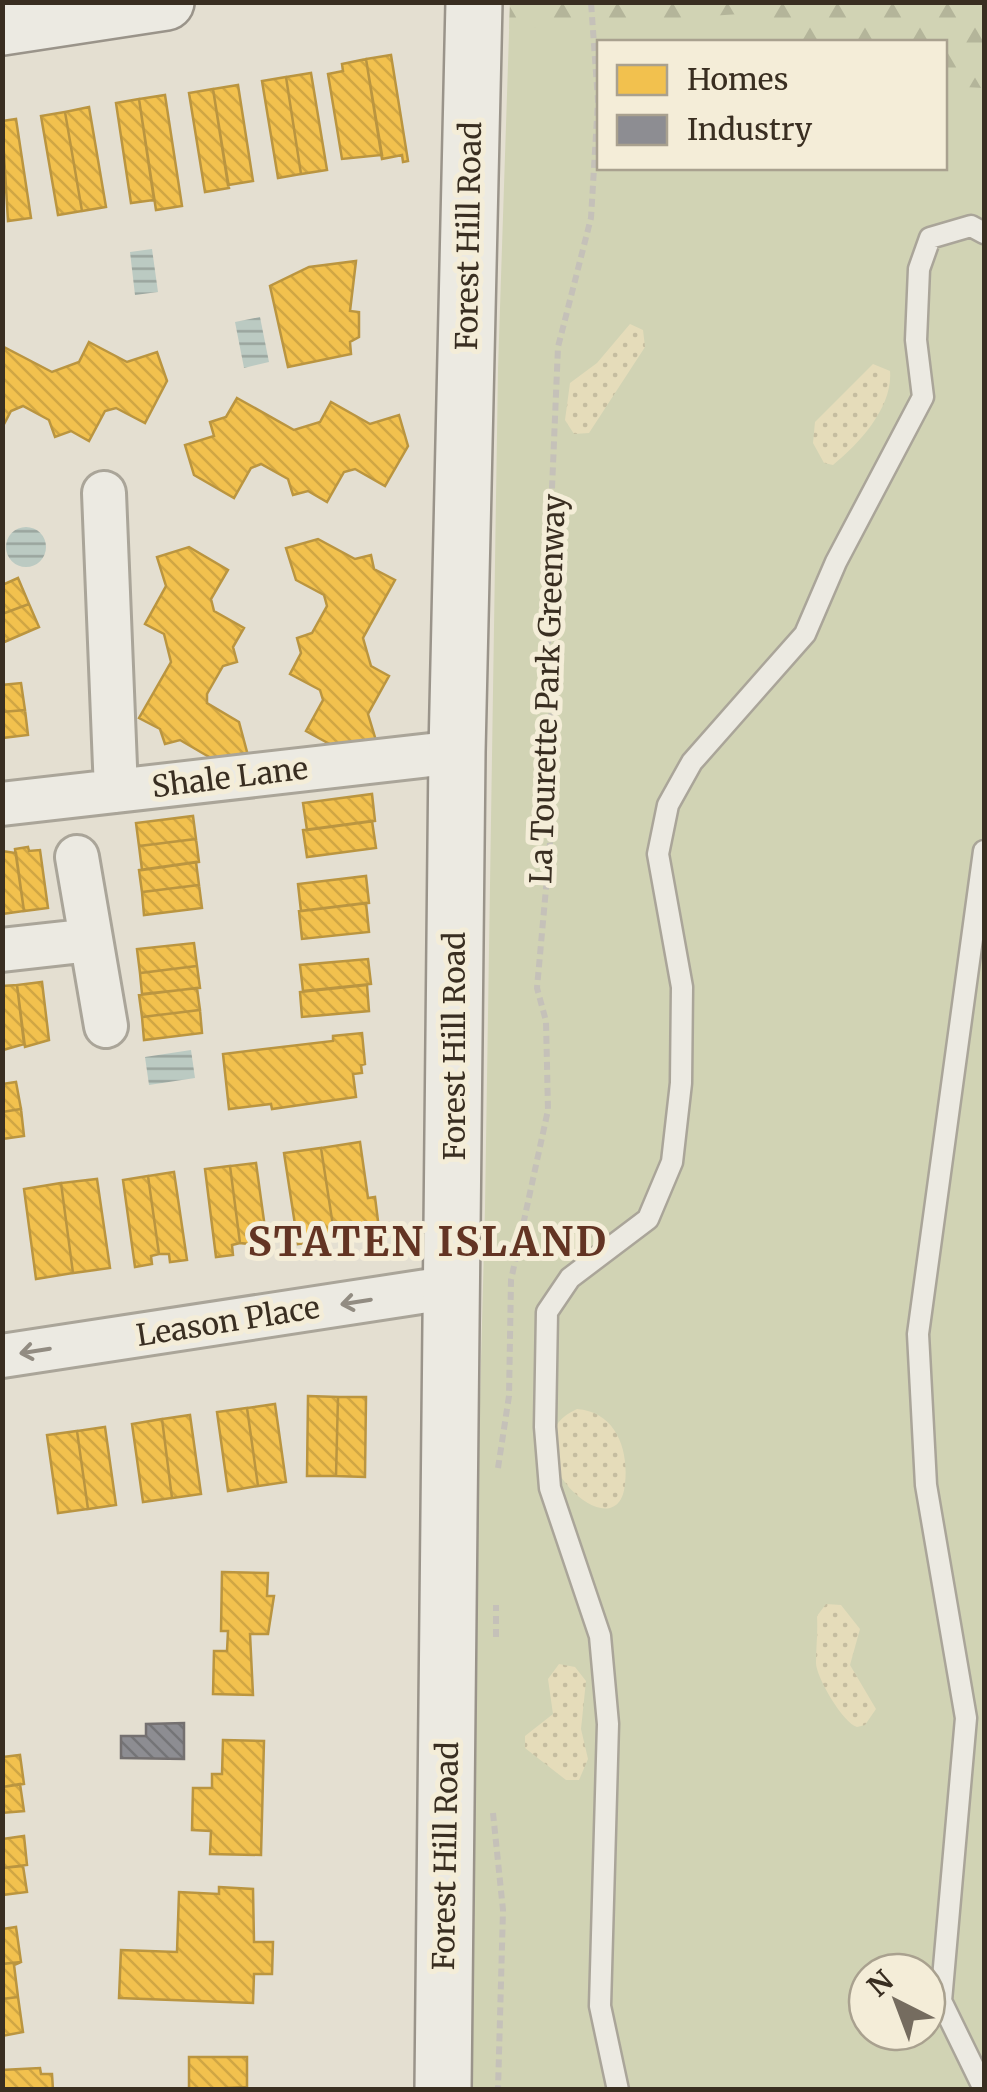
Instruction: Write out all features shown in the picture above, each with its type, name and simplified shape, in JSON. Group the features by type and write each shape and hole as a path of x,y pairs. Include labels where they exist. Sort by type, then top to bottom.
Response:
{"street":[{"path":"21,17 166,2"},
{"name":"Forest Hill Road","path":"443,2090 457,752 474,2"},
{"path":"104,493 116,791"},
{"name":"Shale Lane","path":"2,804 457,752"},
{"path":"77,857 106,1026"},
{"path":"2,950 92,940"},
{"name":"Leason Place","path":"2,1356 453,1288"}],"lane":[{"path":"618,2090 600,2006 608,1724 604,1672 600,1636 550,1488 545,1427 547,1312 570,1278 648,1218 672,1162 681,1084 682,987 658,854 668,805 692,762 805,634 836,562 923,397 916,322 919,269 930,238 971,226 984,233"},
{"path":"984,851 918,1334 926,1485 966,1718 941,2001 984,2089"}],"path":[{"name":"La Tourette Park Greenway","path":"591,2 597,87"},
{"name":"La Tourette Park Greenway","path":"497,1477 509,1396 512,1280 548,1110 546,1021 537,988 550,844 544,780 554,682 546,630 558,347 590,218 597,116"},
{"path":"494,1586 495,1642"},
{"path":"486,1796 497,1824 503,1910 498,2090"}],"green space":[{"path":"510,3 984,3 984,2089 462,2090 485,1208 498,369"},
{"path":"510,3 984,3 984,88 947,86 947,40 801,40 740,14 509,29"}],"sand":[{"path":"630,324 643,330 645,347 589,433 574,434 565,420 570,383 597,363"},
{"path":"873,364 890,371 890,384 880,411 843,456 833,465 824,463 813,443 815,422"},
{"path":"577,1409 601,1417 622,1445 625,1484 618,1503 604,1508 586,1502 556,1468 551,1446 556,1425"},
{"path":"826,1604 841,1605 860,1629 850,1665 876,1709 865,1725 851,1724 831,1699 817,1670 817,1616"},
{"path":"559,1664 575,1667 586,1681 581,1729 588,1759 579,1780 566,1780 525,1748 525,1736 553,1714 548,1679"}],"shaded area":[{"path":"152,249 158,292 135,295 130,252"},
{"path":"260,317 269,362 244,368 235,322"},
{"path":"26,527 40,533 46,547 40,561 26,567 12,561 6,547 12,533"},
{"path":"191,1050 195,1078 149,1085 145,1057"}],"building: Homes":[{"path":"391,55 408,161 403,162 402,155 382,159 366,59"},
{"path":"366,59 382,155 342,159 328,74 343,71 342,64"},
{"path":"311,73 327,170 301,174 286,77"},
{"path":"286,77 301,174 278,178 262,81"},
{"path":"238,85 253,181 228,185 213,89"},
{"path":"213,89 229,188 205,192 189,93"},
{"path":"165,95 182,206 156,210 139,99"},
{"path":"139,99 154,200 131,203 116,103"},
{"path":"89,107 106,207 82,211 65,112"},
{"path":"65,112 82,211 58,215 41,116"},
{"path":"16,119 31,218 8,221 2,121"},
{"path":"356,261 350,311 359,312 359,337 350,342 351,354 288,367 270,286 309,267"},
{"path":"89,342 127,362 157,352 167,381 145,423 116,408 105,411 89,441 71,431 55,437 49,420 23,406 11,411 2,428 2,346 52,372 79,362"},
{"path":"237,398 294,430 320,422 331,402 370,424 399,415 408,446 385,486 355,469 344,472 327,502 308,491 293,495 288,479 261,464 251,468 234,498 194,475 185,445 214,436 210,422 226,417"},
{"path":"318,539 355,559 371,555 374,569 395,580 363,638 371,666 389,676 368,714 377,744 346,753 306,731 323,700 320,690 290,674 301,653 297,638 312,633 327,606 324,595 296,580 286,548"},
{"path":"189,547 228,570 211,599 214,611 244,628 233,647 237,662 223,666 207,694 207,703 239,722 247,752 216,761 180,740 165,744 160,729 139,718 171,662 164,634 145,624 166,586 157,557"},
{"path":"18,578 29,604 2,614 2,585"},
{"path":"29,604 39,627 2,643 2,614"},
{"path":"21,683 25,710 2,712 2,685"},
{"path":"25,710 28,735 2,738 2,712"},
{"path":"372,794 375,821 307,830 303,803"},
{"path":"193,816 196,839 139,846 136,823"},
{"path":"372,821 376,848 307,857 303,830"},
{"path":"196,839 199,862 142,870 139,846"},
{"path":"28,847 29,851 40,850 48,908 24,911 15,849"},
{"path":"2,851 16,853 24,911 2,914"},
{"path":"196,862 199,885 142,892 139,870"},
{"path":"366,876 369,903 301,911 298,884"},
{"path":"199,885 202,908 144,915 142,892"},
{"path":"366,903 369,932 302,939 299,911"},
{"path":"194,943 197,966 140,973 137,949"},
{"path":"368,959 371,984 303,991 300,965"},
{"path":"197,966 200,988 142,994 140,973"},
{"path":"42,982 49,1040 25,1047 17,985"},
{"path":"17,985 24,1044 3,1050 2,986"},
{"path":"367,985 369,1011 302,1017 300,992"},
{"path":"197,988 200,1010 142,1017 139,995"},
{"path":"200,1010 202,1033 144,1040 142,1017"},
{"path":"362,1033 365,1064 361,1065 362,1073 353,1074 356,1097 272,1109 271,1104 229,1109 223,1054 333,1041 333,1036"},
{"path":"16,1082 21,1109 2,1112 2,1084"},
{"path":"21,1109 24,1136 2,1139 2,1112"},
{"path":"360,1142 368,1198 375,1197 379,1229 335,1239 321,1148"},
{"path":"321,1148 335,1239 298,1244 284,1153"},
{"path":"256,1163 268,1250 250,1252 249,1244 240,1243 230,1166"},
{"path":"230,1166 240,1243 232,1245 233,1255 216,1257 205,1169"},
{"path":"174,1172 187,1260 170,1262 169,1254 159,1254 148,1176"},
{"path":"148,1176 159,1254 151,1256 152,1264 135,1267 123,1180"},
{"path":"97,1179 110,1268 73,1273 61,1183"},
{"path":"61,1183 73,1273 36,1279 24,1189"},
{"path":"308,1396 338,1397 336,1476 307,1476"},
{"path":"338,1397 366,1397 365,1477 336,1476"},
{"path":"275,1404 286,1482 258,1486 247,1408"},
{"path":"247,1408 258,1486 228,1491 217,1412"},
{"path":"190,1415 201,1494 172,1498 162,1419"},
{"path":"162,1419 172,1498 143,1502 132,1424"},
{"path":"105,1427 116,1505 88,1509 77,1431"},
{"path":"77,1431 88,1509 58,1513 47,1435"},
{"path":"222,1572 268,1573 267,1596 274,1596 268,1634 250,1634 253,1695 213,1694 214,1651 227,1651 228,1631 221,1631"},
{"path":"223,1740 264,1741 261,1855 210,1854 211,1831 192,1830 193,1788 212,1788 212,1774 222,1774"},
{"path":"20,1755 24,1784 2,1787 2,1757"},
{"path":"20,1784 24,1811 2,1813 2,1787"},
{"path":"24,1836 27,1865 2,1868 2,1839"},
{"path":"23,1866 27,1892 2,1895 2,1868"},
{"path":"219,1887 253,1889 254,1942 273,1942 272,1974 254,1974 253,2003 119,1998 121,1950 177,1952 179,1892 219,1894"},
{"path":"16,1927 21,1962 2,1964 2,1929"},
{"path":"21,1962 14,1965 18,1997 2,1999 2,1964"},
{"path":"18,1997 23,2032 2,2036 2,1999"},
{"path":"189,2057 247,2057 247,2087 189,2090"},
{"path":"40,2068 41,2074 52,2074 53,2090 2,2090 2,2070"}],"building: Industry":[{"path":"184,1723 184,1759 121,1758 121,1736 146,1736 146,1724"}],"district":[{"name":"STATEN ISLAND","path":"428,1242"}]}
